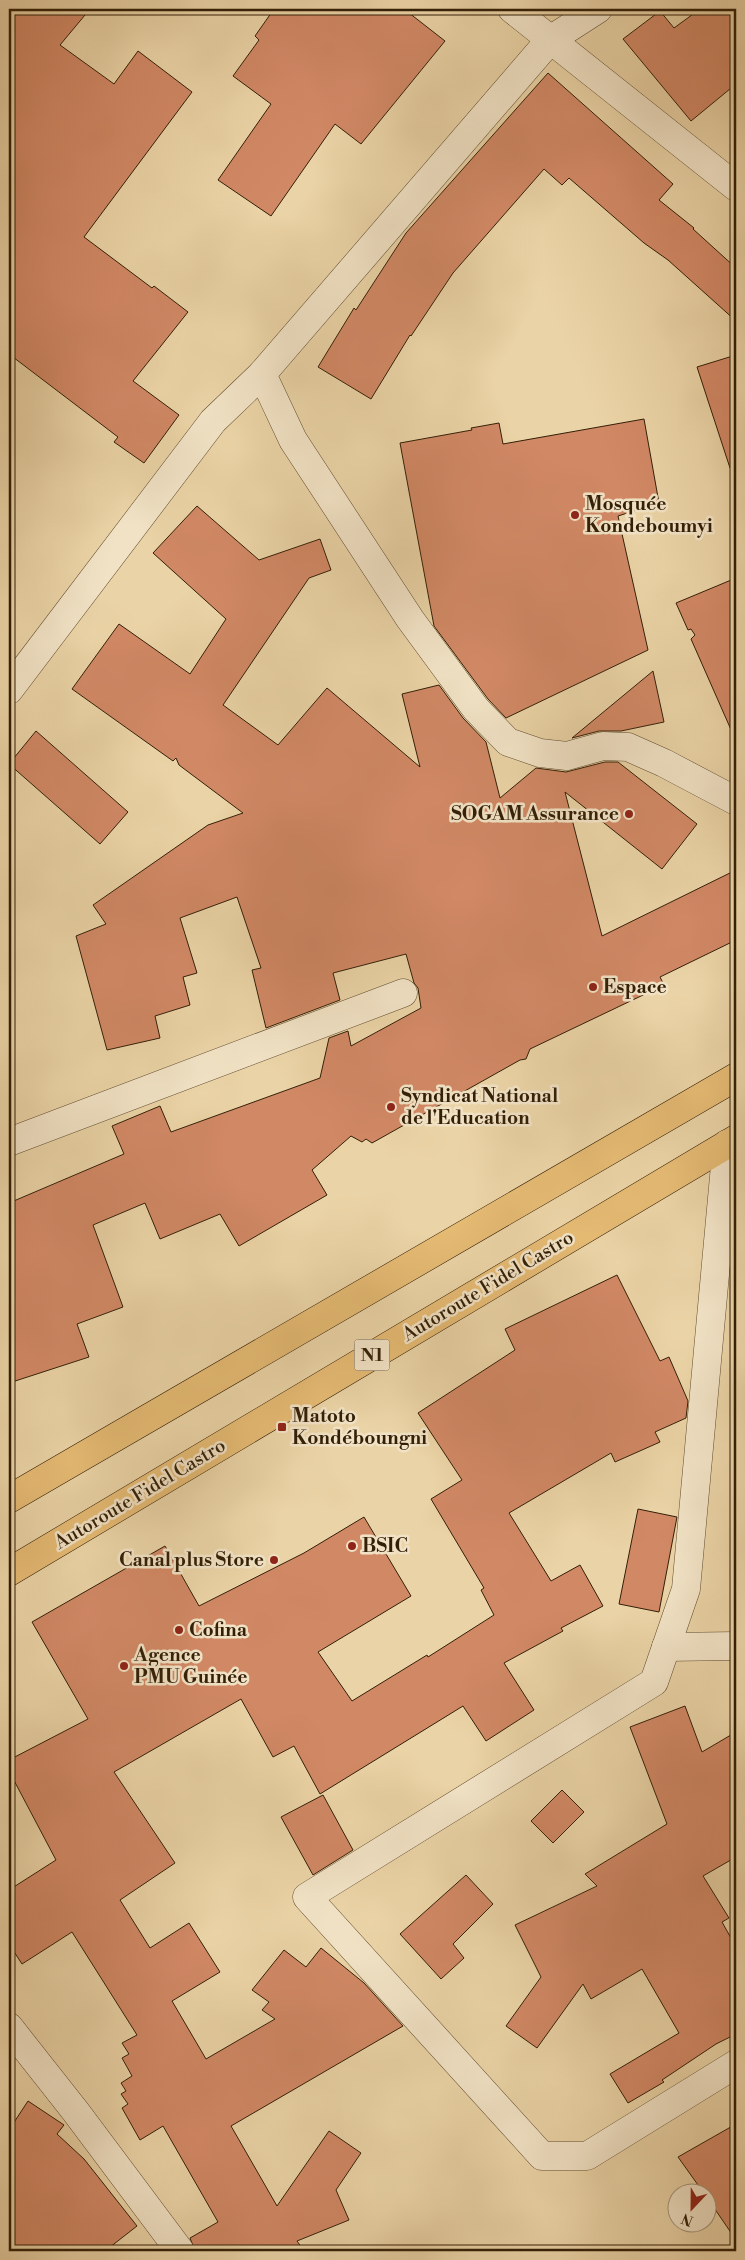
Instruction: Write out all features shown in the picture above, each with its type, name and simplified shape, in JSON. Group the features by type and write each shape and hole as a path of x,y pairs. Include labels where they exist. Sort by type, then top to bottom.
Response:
{"highway":[{"path":"9,1499 736,1077"},
{"name":"Autoroute Fidel Castro","path":"9,1572 732,1141"}],"street":[{"path":"512,9 736,187"},
{"path":"9,690 213,421 262,374 550,40 598,9"},
{"path":"262,374 292,440 410,619 476,709 508,742 540,753 568,756 603,746 628,747 664,763 736,801"},
{"path":"9,1142 403,993"},
{"path":"732,1141 686,1589 654,1682 307,1897 542,2156 587,2156 736,2064"},
{"path":"666,1647 736,1646"},
{"path":"9,2027 76,2112 180,2251"}],"building":[{"path":"9,9 90,9 60,45 114,84 138,51 192,92 84,237 152,288 154,286 188,312 133,381 179,415 144,463 114,442 118,437 9,354"},
{"path":"274,9 404,9 445,41 361,144 335,124 271,216 218,180 271,104 233,76 259,40 255,36"},
{"path":"700,9 736,9 736,84 691,121 623,39 660,11 674,28"},
{"path":"548,73 673,184 659,200 694,228 736,268 736,321 668,260 644,243 569,178 562,185 544,169 453,273 410,335 371,399 318,367 354,308 356,310 406,233"},
{"path":"736,355 736,467 730,468 697,367"},
{"path":"644,419 659,503 618,516 648,650 506,718 488,699 434,626 400,443 472,430 471,428 499,423 503,444"},
{"path":"197,506 259,560 320,539 331,570 309,578 223,705 278,745 327,688 420,767 402,694 439,685 463,718 486,742 500,798 536,768 566,772 605,762 618,762 697,824 662,869 565,792 602,936 736,870 736,940 660,977 664,985 530,1049 526,1059 520,1060 372,1143 366,1139 362,1142 351,1136 312,1170 327,1195 239,1246 220,1214 160,1239 145,1203 93,1225 123,1307 77,1324 89,1357 9,1383 9,1203 124,1154 112,1126 160,1106 171,1132 320,1078 329,1038 348,1031 351,1046 421,1008 418,988 414,983 406,954 333,973 340,1000 266,1028 252,970 261,968 237,897 180,918 197,973 183,977 190,1005 155,1016 160,1038 107,1050 76,936 106,924 93,905 208,825 243,813 179,765 176,758 173,761 72,689 119,624 190,674 226,619 153,553"},
{"path":"736,578 736,741 691,639 695,635 691,629 688,630 676,603"},
{"path":"653,671 664,722 621,731 599,731 572,738"},
{"path":"36,731 128,812 100,844 9,764"},
{"path":"617,1275 660,1361 669,1357 688,1401 686,1418 655,1432 660,1442 615,1462 611,1453 509,1513 551,1581 580,1565 603,1606 561,1628 563,1631 504,1663 534,1710 486,1741 463,1706 320,1794 294,1746 273,1757 241,1699 114,1772 175,1863 120,1900 150,1948 189,1923 220,1972 172,2001 206,2059 275,2019 262,2010 269,2002 252,1990 284,1950 306,1967 321,1948 364,1983 403,2026 231,2126 277,2206 329,2131 361,2153 336,2190 349,2220 297,2241 304,2251 195,2251 190,2238 218,2222 163,2126 140,2140 122,2108 128,2104 121,2094 126,2091 121,2083 132,2076 122,2058 129,2054 122,2043 137,2035 72,1932 22,1964 9,1944 9,1890 56,1860 9,1771 9,1760 88,1719 32,1622 165,1546 199,1606 304,1553 364,1517 411,1596 318,1652 352,1701 427,1655 428,1657 494,1615 481,1590 484,1588 431,1499 462,1480 418,1413 515,1350 505,1329"},
{"path":"638,1509 677,1517 659,1612 619,1604"},
{"path":"685,1706 702,1752 736,1732 736,1857 703,1876 729,1918 722,1922 736,1947 736,2034 716,2044 662,2080 664,2082 628,2103 610,2074 679,2033 642,1969 591,1999 583,1984 537,2048 506,2026 541,1977 515,1925 597,1886 585,1874 667,1824 630,1727"},
{"path":"562,1790 584,1812 553,1843 531,1821"},
{"path":"323,1795 353,1850 313,1875 281,1817"},
{"path":"466,1875 493,1904 453,1944 464,1958 441,1979 400,1934"},
{"path":"28,2101 64,2125 57,2134 84,2159 137,2226 105,2251 9,2251 9,2130"},
{"path":"736,2124 736,2240 718,2214 718,2182 696,2182 678,2157"}],"place":[{"name":"Mosquée Kondeboumyi","path":"575,515"},
{"name":"SOGAM Assurance","path":"629,814"},
{"name":"Espace","path":"593,987"},
{"name":"Syndicat National de l'Education","path":"391,1107"},
{"name":"Matoto Kondéboungni","path":"282,1427"},
{"name":"BSIC","path":"352,1546"},
{"name":"Canal plus Store","path":"274,1560"},
{"name":"Cofina","path":"179,1630"},
{"name":"Agence PMU Guinée","path":"124,1666"}]}
